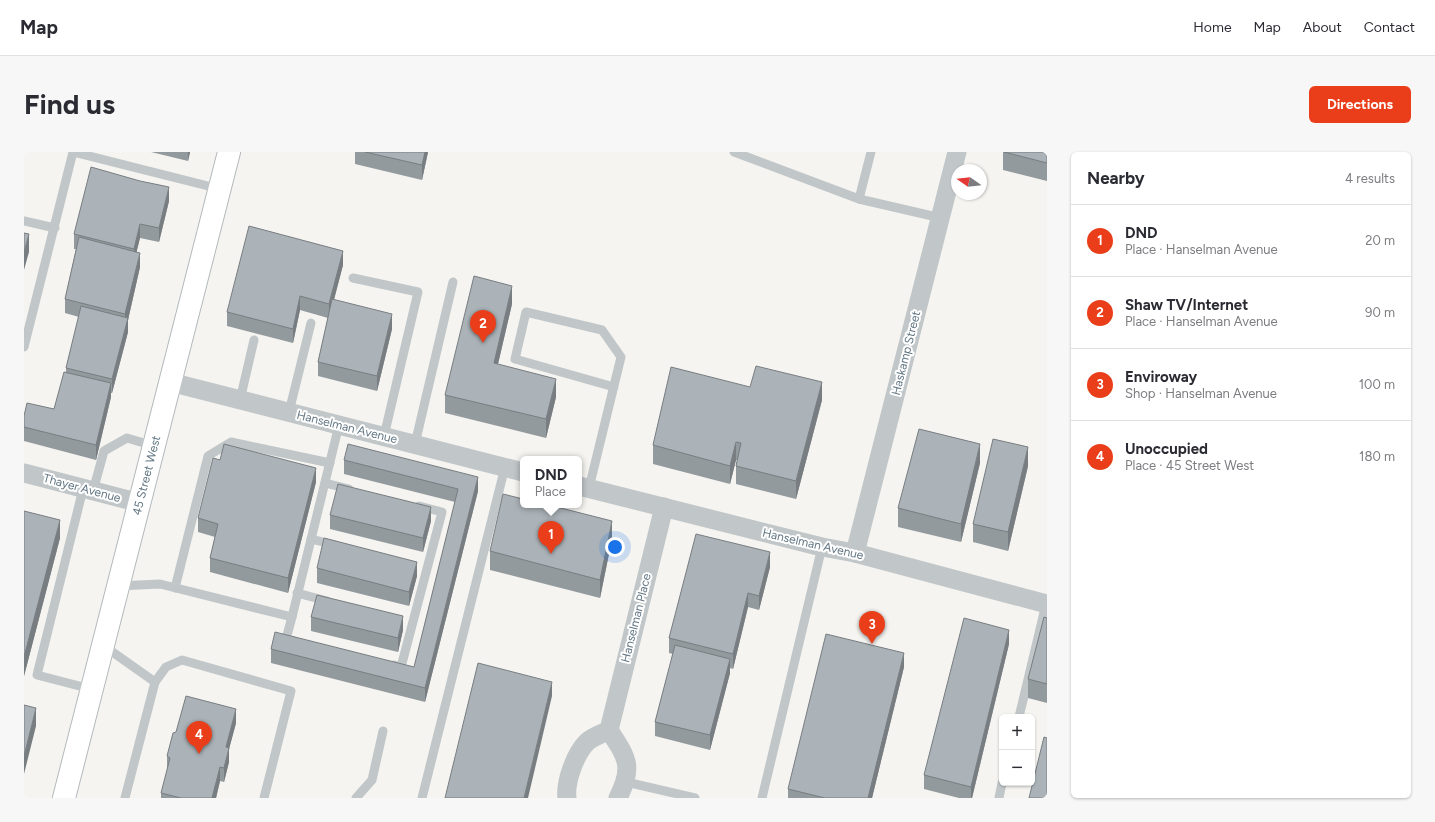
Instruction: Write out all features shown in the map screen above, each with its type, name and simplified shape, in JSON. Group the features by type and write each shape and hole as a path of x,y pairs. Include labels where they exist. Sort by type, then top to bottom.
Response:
{"main road":[{"name":"45 Street West","path":"64,798 229,152"}],"street":[{"name":"Haskamp Street","path":"855,553 957,152"},
{"name":"Hanselman Avenue","path":"170,382 520,471"},
{"name":"Thayer Avenue","path":"24,473 140,503"},
{"name":"Hanselman Avenue","path":"584,487 822,547 855,553 1047,604"},
{"name":"Hanselman Place","path":"609,730 664,507"},
{"path":"567,798 566,791 572,766 587,742 609,730 626,757 622,790"}],"lane":[{"path":"24,347 73,152 220,189"},
{"path":"734,152 859,199 940,218"},
{"path":"859,199 871,152"},
{"path":"24,221 55,228"},
{"path":"353,278 418,292 384,436"},
{"path":"414,444 453,282"},
{"path":"584,487 614,387 621,357 602,330 526,312 515,359 614,387"},
{"path":"289,412 311,323"},
{"path":"240,400 254,340"},
{"path":"302,642 286,639 339,425"},
{"path":"91,689 37,675 88,490 104,451 127,438 154,446"},
{"path":"174,588 208,456 231,442 330,463"},
{"path":"422,798 505,467"},
{"path":"325,483 361,492"},
{"path":"386,663 401,667 409,621 423,566 442,512 412,505"},
{"path":"311,539 342,546"},
{"path":"762,798 822,547"},
{"path":"118,586 160,584 292,617"},
{"path":"297,593 336,603"},
{"path":"1019,714 1047,604"},
{"path":"103,645 154,682"},
{"path":"125,798 154,682 166,667 182,660 291,691 264,798"},
{"path":"356,798 372,780 383,731"},
{"path":"622,790 695,798"}],"building":[{"path":"365,152 425,152 422,165"},
{"path":"1004,152 1047,152 1047,163"},
{"path":"91,167 140,181 169,187 159,228 140,224 134,249 74,234"},
{"path":"249,226 343,251 329,304 300,296 293,329 227,312"},
{"path":"24,233 29,234 24,252"},
{"path":"79,237 140,253 125,314 65,299"},
{"path":"474,276 512,286 494,363 556,379 546,419 445,395"},
{"path":"332,299 392,314 377,376 318,362"},
{"path":"81,306 128,318 112,379 66,368"},
{"path":"756,366 822,382 796,481 736,466 741,443 736,442 730,466 653,445 671,367 750,387"},
{"path":"64,372 111,383 96,445 24,427 24,416 27,403 54,409"},
{"path":"919,429 980,444 961,524 898,508"},
{"path":"993,439 1028,447 1008,532 973,524"},
{"path":"224,444 316,468 288,578 210,558 218,524 198,518 213,458 220,460"},
{"path":"348,444 478,477 425,688 271,649 275,632 414,667 458,489 344,460"},
{"path":"338,484 431,507 423,538 330,515"},
{"path":"503,494 520,498 520,508 561,508 612,521 600,580 490,551"},
{"path":"24,511 60,520 24,657"},
{"path":"696,534 770,552 759,596 748,593 733,654 669,638"},
{"path":"324,538 417,562 409,592 317,568"},
{"path":"317,595 403,616 398,638 311,617"},
{"path":"1044,617 1047,618 1047,684 1028,679"},
{"path":"964,618 1009,630 971,787 924,775"},
{"path":"826,634 904,653 868,798 825,798 788,789"},
{"path":"675,645 730,659 710,735 655,722"},
{"path":"478,663 552,682 524,798 445,798"},
{"path":"186,696 236,709 226,747 229,748 224,768 220,767 212,798 181,798 161,793 170,758 167,756 173,733 176,732"},
{"path":"24,705 36,708 24,756"},
{"path":"1044,737 1047,738 1047,798 1029,798 1032,786 1035,786 1035,774"}],"place":[{"name":"Shaw TV/Internet","path":"483,343"},
{"name":"DND","path":"551,554"},
{"name":"Enviroway","path":"872,644"},
{"name":"Unoccupied","path":"199,754"}]}
